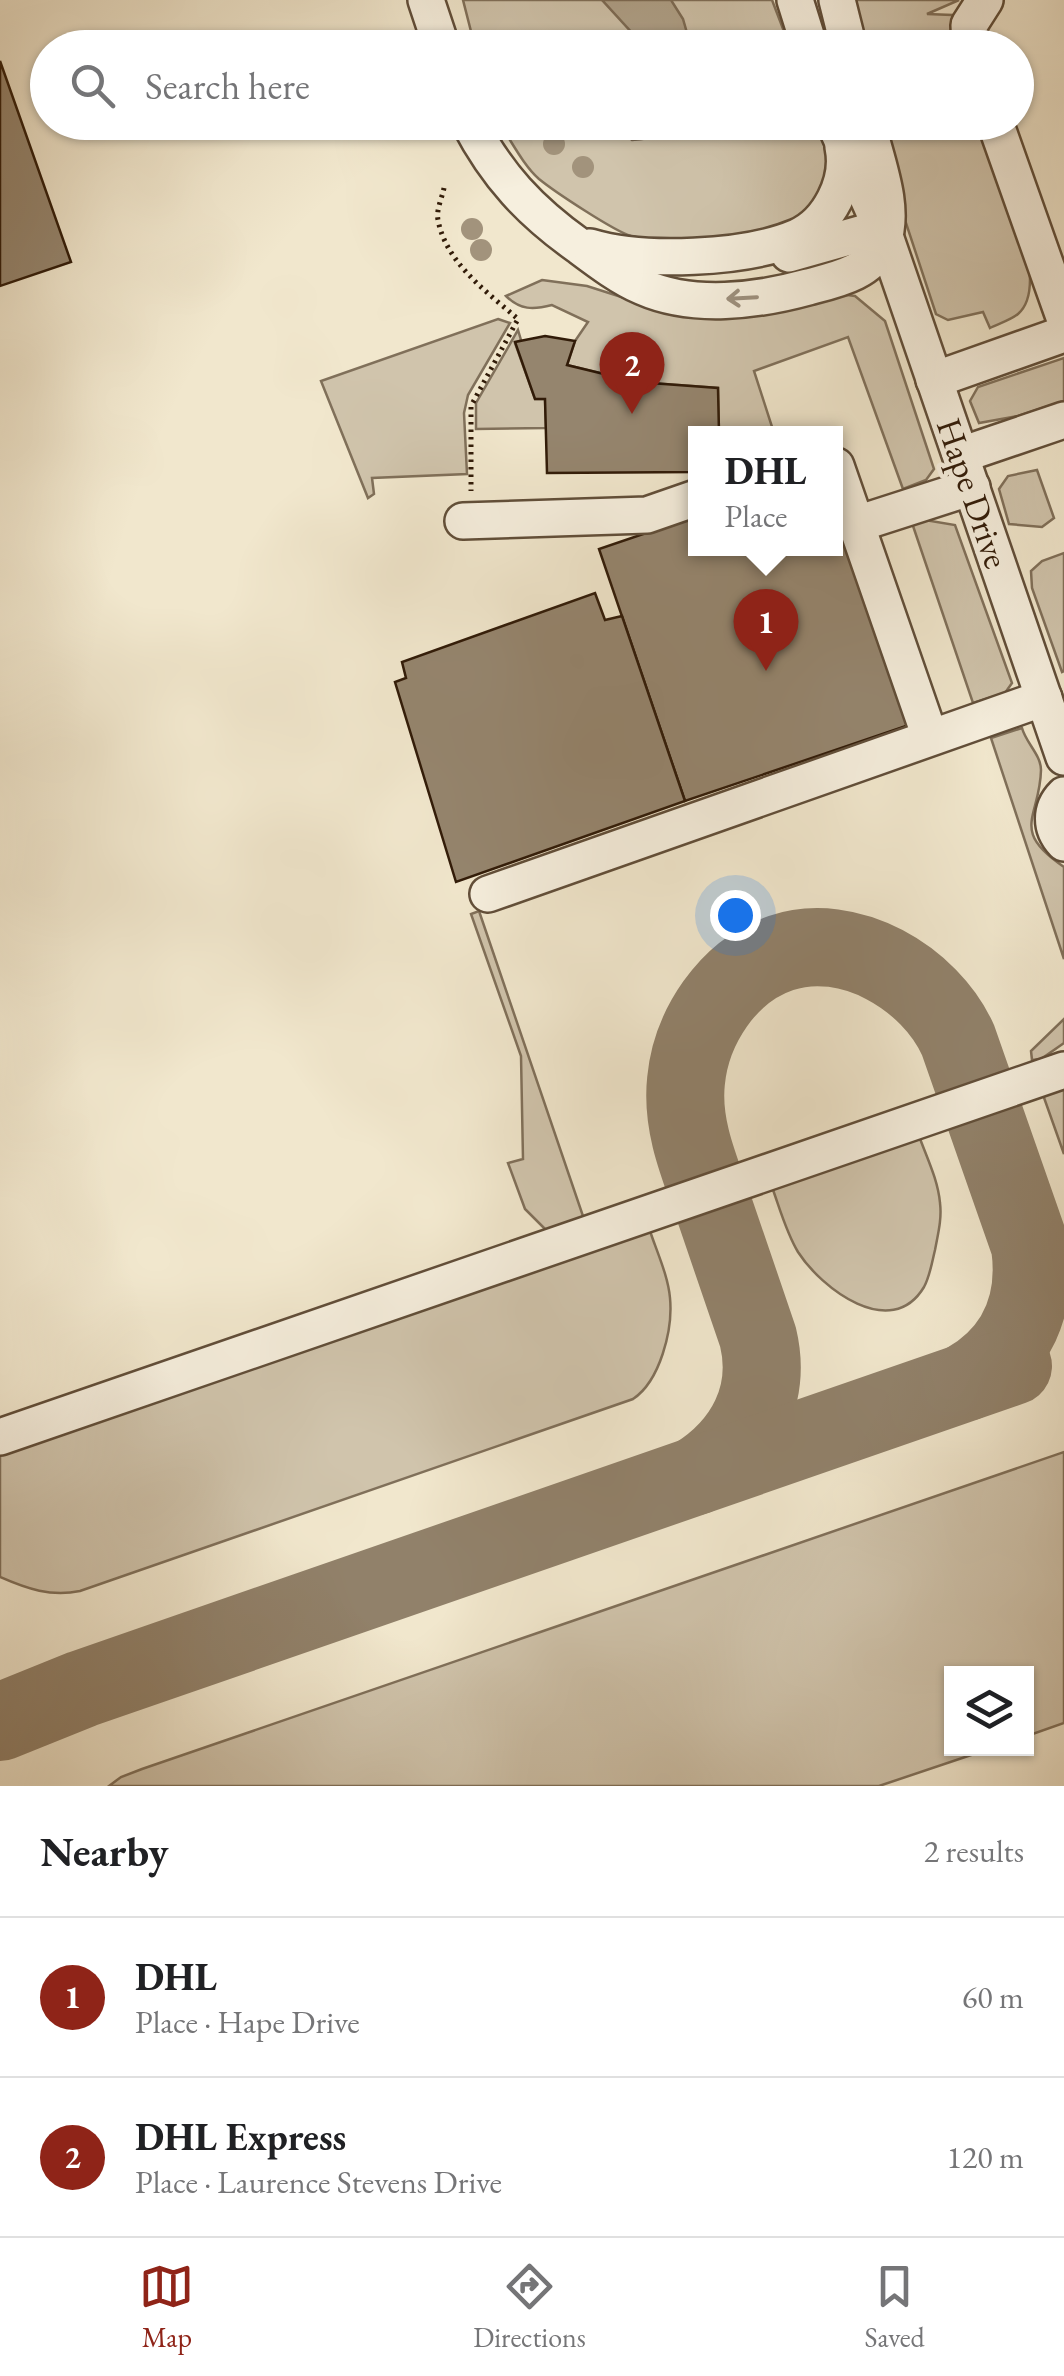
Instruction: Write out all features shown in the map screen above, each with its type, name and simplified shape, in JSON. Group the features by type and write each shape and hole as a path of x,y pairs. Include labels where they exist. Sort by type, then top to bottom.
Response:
{"street":[{"path":"426,0 436,30"},
{"path":"796,0 805,30"},
{"path":"837,0 844,30"},
{"path":"969,30 986,0"},
{"path":"478,140 522,201 575,243 640,286 684,298 754,298 838,279 864,278 895,293 910,313"},
{"path":"575,243 603,251 657,257 713,254 798,237 829,209 841,184 847,140"},
{"name":"Hape Drive","path":"854,140 885,196 885,236 1063,753"},
{"path":"1000,140 1064,317"},
{"path":"713,254 776,258 863,234 885,236 864,266 838,279"},
{"path":"934,380 1064,334"},
{"path":"857,524 1064,420"},
{"path":"843,485 930,737"},
{"path":"466,521 648,515 688,501"},
{"path":"488,894 1044,698"},
{"path":"1064,795 1054,808 1053,818 1054,828 1064,843"},
{"path":"0,1438 1058,1070"}],"path":[{"path":"444,188 437,216 450,252 477,283 518,319 472,406 466,521"}],"shaded area":[{"path":"463,0 772,0 783,30 471,30"},
{"path":"602,0 671,0 686,30 629,30"},
{"path":"857,0 959,0 927,14 952,15 953,30 853,30"},
{"path":"510,140 824,140 830,171 821,207 797,225 751,237 671,241 623,233 539,179"},
{"path":"879,140 988,140 1019,221 1030,276 1028,298 1018,314 990,328 983,312 948,320 936,314"},
{"path":"542,280 587,286 665,311 839,294 855,296 885,321 934,469 926,480 903,489 848,337 754,371 772,426 719,426 718,388 637,382 567,365 575,341 588,322 552,305 527,308 506,296"},
{"path":"498,319 510,323 468,395 464,413 467,474 372,478 374,494 368,498 321,381"},
{"path":"518,330 521,340 515,343 535,399 545,399 546,428 476,429 476,403"},
{"path":"1064,358 1064,401 979,423 970,401 978,387"},
{"path":"1037,470 1054,518 1042,527 1009,524 999,489 1008,476"},
{"path":"919,519 955,525 1012,683 1005,693 973,703 912,523"},
{"path":"1064,553 1062,672 1032,588 1031,571 1042,561"},
{"path":"1022,728 1041,770 1032,833 1047,854 1064,867 1064,959 991,738"},
{"path":"479,911 584,1219 547,1231 525,1209 508,1163 523,1159 521,1056 471,914"},
{"path":"1064,1019 1064,1043 1041,1059 1032,1060 1031,1051"},
{"path":"1064,1085 1064,1154 1042,1092"},
{"path":"919,1136 935,1177 940,1203 931,1269 924,1287 910,1303 894,1310 876,1310 839,1293 809,1266 790,1236 772,1187"},
{"path":"649,1228 669,1289 669,1325 657,1368 633,1399 80,1591 39,1591 0,1577 0,1455"},
{"path":"1064,1452 1064,1723 1034,1734 1034,1666 944,1666 944,1756 968,1756 879,1786 109,1786 142,1769"}],"building":[{"path":"0,61 71,262 0,286"},
{"path":"545,336 575,341 567,365 637,382 718,388 719,426 688,426 688,472 547,473 545,399 535,399 515,342"},
{"path":"688,519 688,556 843,556 843,532 909,725 685,801 599,549"},
{"path":"595,593 605,620 622,616 685,801 456,882 395,682 406,678 402,662"}],"taxiway":[{"path":"696,1476 728,1449 751,1417 761,1379 761,1358 758,1337 694,1149 686,1116 689,1061 704,1022 729,987 762,961 781,953 833,948 884,965 928,997 958,1040 1030,1246 1032,1267 1027,1307 1011,1342 999,1357 966,1382"},
{"path":"0,1722 82,1689 1013,1366"}],"place":[{"name":"DHL Express","path":"632,414"},
{"name":"DHL","path":"766,671"}]}
